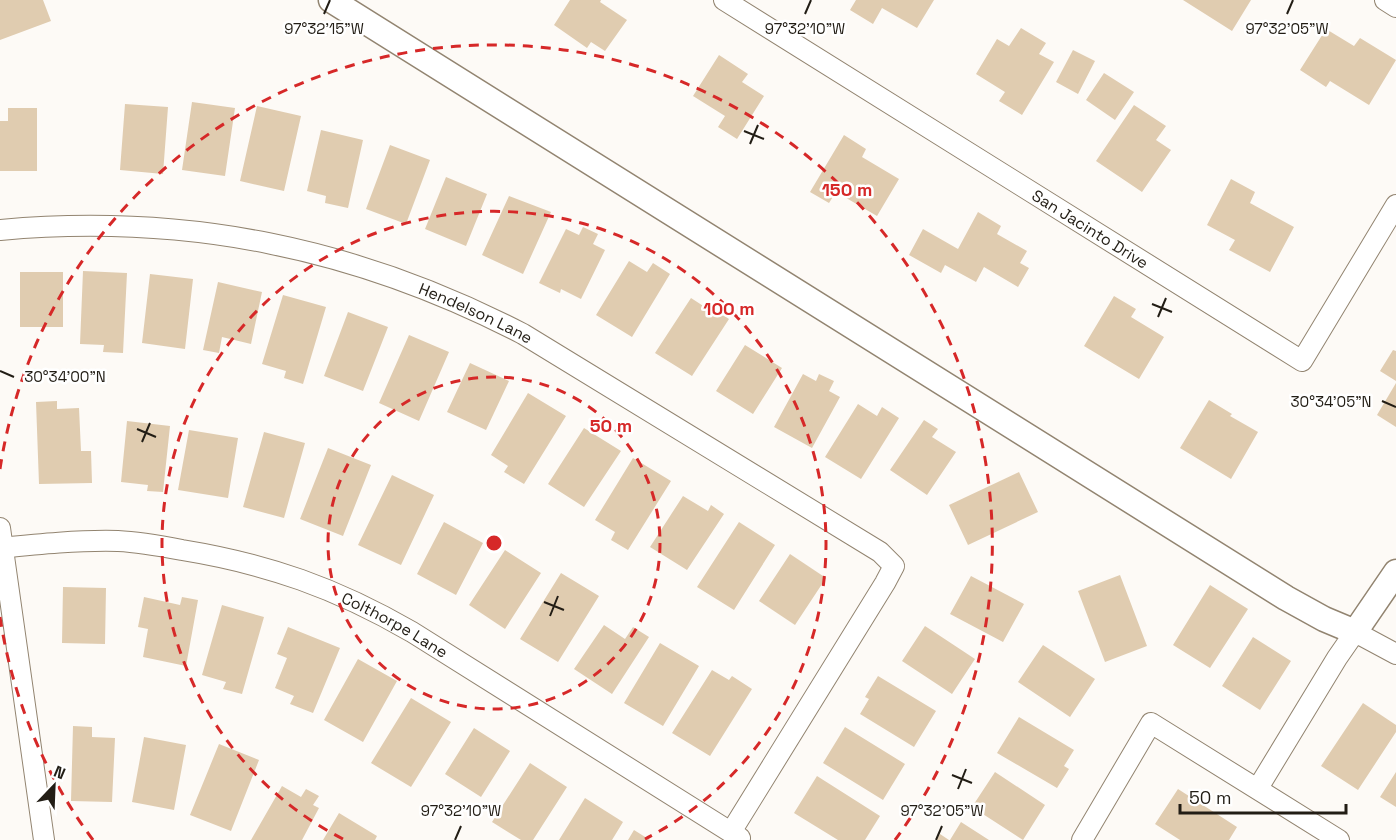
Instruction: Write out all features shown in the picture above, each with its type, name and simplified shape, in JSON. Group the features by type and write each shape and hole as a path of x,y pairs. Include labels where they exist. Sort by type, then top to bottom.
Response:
{"street":[{"path":"331,0 1286,598 1396,654"},
{"name":"San Jacinto Drive","path":"724,0 1302,361 1396,205"},
{"path":"1384,0 1396,7"},
{"name":"Hendelson Lane","path":"0,230 54,225 135,225 238,237 336,259 428,291 477,310 573,363 880,552 894,566 736,836"},
{"path":"0,528 1,548 44,840"},
{"name":"Colthorpe Lane","path":"1,548 54,543 120,541 218,555 299,578 373,610 412,632 736,836"},
{"path":"1258,788 1337,658 1396,572"},
{"path":"1082,840 1151,723 1339,840"}],"building":[{"path":"0,0 43,0 51,21 0,40"},
{"path":"570,0 601,0 600,2 627,20 605,51 591,42 587,48 554,25"},
{"path":"856,0 934,0 917,28 882,8 873,24 850,10"},
{"path":"1183,0 1251,0 1232,31"},
{"path":"1021,28 1046,43 1039,54 1054,62 1022,115 999,101 1005,92 976,74 997,39 1009,46"},
{"path":"1326,29 1354,46 1360,38 1396,60 1369,105 1330,81 1326,87 1300,70"},
{"path":"1073,50 1095,61 1078,94 1056,82"},
{"path":"719,55 748,74 742,82 764,96 737,139 718,127 725,116 693,96"},
{"path":"1104,73 1134,92 1115,120 1086,100"},
{"path":"192,102 235,108 225,176 182,170"},
{"path":"125,104 168,107 163,174 120,170"},
{"path":"1134,105 1166,126 1156,140 1171,150 1142,192 1096,161"},
{"path":"257,106 301,116 284,191 240,181"},
{"path":"8,108 37,108 37,171 0,171 0,121 8,121"},
{"path":"321,130 363,140 348,208 325,203 326,196 307,191"},
{"path":"844,135 866,149 862,157 899,179 877,216 836,192 829,203 810,192"},
{"path":"390,145 430,160 406,224 366,209"},
{"path":"446,177 487,194 466,246 425,229"},
{"path":"1231,179 1255,192 1250,203 1294,227 1270,272 1229,250 1235,240 1207,225"},
{"path":"509,196 551,212 523,274 482,255"},
{"path":"978,212 1001,226 997,234 1027,251 1020,263 1029,268 1018,287 984,267 976,282 945,265 941,273 909,255 923,229 958,249"},
{"path":"583,227 598,234 593,244 605,250 581,299 561,289 560,293 539,283 566,229 579,235"},
{"path":"629,261 647,272 653,263 670,274 632,337 596,315"},
{"path":"83,271 127,273 123,353 103,352 104,345 80,344"},
{"path":"20,272 63,272 63,327 20,327"},
{"path":"150,274 193,279 185,349 142,343"},
{"path":"218,282 262,292 251,344 222,337 219,353 203,350"},
{"path":"283,295 326,307 303,384 284,378 286,371 262,364"},
{"path":"1114,296 1136,309 1131,317 1164,337 1139,379 1084,346"},
{"path":"691,298 711,311 713,308 729,319 692,376 655,353"},
{"path":"348,312 388,327 363,391 324,376"},
{"path":"409,335 449,352 419,421 379,403"},
{"path":"745,345 782,368 753,414 716,391"},
{"path":"1393,350 1396,351 1396,381 1380,371"},
{"path":"470,363 509,381 486,430 447,412"},
{"path":"803,374 816,381 819,374 834,381 829,391 840,397 812,448 774,427"},
{"path":"1396,383 1396,427 1377,415"},
{"path":"528,393 566,416 524,484 504,472 508,466 491,455"},
{"path":"1209,400 1232,414 1230,416 1258,432 1231,479 1180,448"},
{"path":"57,401 57,409 79,408 81,451 91,451 92,483 39,484 36,402"},
{"path":"858,404 877,416 882,407 899,418 861,479 825,457"},
{"path":"924,420 938,429 932,437 956,452 927,495 890,470"},
{"path":"127,421 170,426 163,492 147,491 148,485 121,482"},
{"path":"584,428 621,451 584,507 548,484"},
{"path":"189,430 238,438 228,498 178,490"},
{"path":"264,432 305,443 284,518 243,507"},
{"path":"328,448 371,465 343,536 300,519"},
{"path":"633,458 671,481 628,550 611,540 615,532 595,520"},
{"path":"1019,472 1038,512 968,545 949,505"},
{"path":"392,475 434,495 401,565 358,545"},
{"path":"683,496 708,511 711,505 724,514 687,570 650,547"},
{"path":"444,522 483,543 456,595 417,574"},
{"path":"739,522 775,545 734,610 697,587"},
{"path":"505,550 541,573 505,629 469,605"},
{"path":"790,554 826,578 795,625 759,601"},
{"path":"561,573 599,596 558,662 520,639"},
{"path":"1120,575 1147,646 1105,662 1078,591"},
{"path":"971,576 1024,604 1003,642 950,614"},
{"path":"1210,585 1248,609 1210,668 1173,645"},
{"path":"63,587 106,588 105,644 62,643"},
{"path":"144,597 180,605 182,597 198,600 186,666 143,657 148,629 138,627"},
{"path":"222,605 264,617 242,694 223,689 226,682 202,675"},
{"path":"604,625 625,639 633,627 649,637 612,694 574,669"},
{"path":"925,626 975,659 952,694 902,661"},
{"path":"288,627 340,648 313,713 290,704 294,696 275,688 287,658 277,654"},
{"path":"1253,637 1291,661 1260,710 1222,686"},
{"path":"660,643 699,666 663,726 624,703"},
{"path":"1043,645 1095,679 1070,717 1018,682"},
{"path":"358,659 397,681 363,742 324,720"},
{"path":"712,670 729,680 732,676 752,689 710,756 672,733"},
{"path":"878,676 936,711 914,747 860,714 869,699 865,697"},
{"path":"411,698 451,722 411,787 371,763"},
{"path":"1363,703 1396,725 1396,732 1358,790 1321,766"},
{"path":"1019,717 1074,750 1064,766 1069,769 1057,788 997,753"},
{"path":"73,726 92,727 92,737 115,738 112,802 71,801"},
{"path":"845,727 905,764 883,800 823,763"},
{"path":"474,728 510,751 481,797 445,774"},
{"path":"144,737 186,745 174,810 132,802"},
{"path":"219,744 259,760 231,831 190,815"},
{"path":"530,763 567,787 533,840 521,840 492,822"},
{"path":"995,772 1045,805 1023,840 972,807"},
{"path":"1396,772 1396,807 1380,797"},
{"path":"817,776 880,816 865,840 838,840 794,813"},
{"path":"282,786 301,797 306,789 319,796 313,805 319,808 302,840 251,840"},
{"path":"1178,789 1237,827 1229,840 1180,840 1155,824"},
{"path":"585,798 623,822 612,840 559,840"},
{"path":"339,813 377,836 375,840 323,840"},
{"path":"961,822 989,840 950,840"},
{"path":"634,830 650,840 628,840"},
{"path":"940,834 949,840 936,840"}]}
